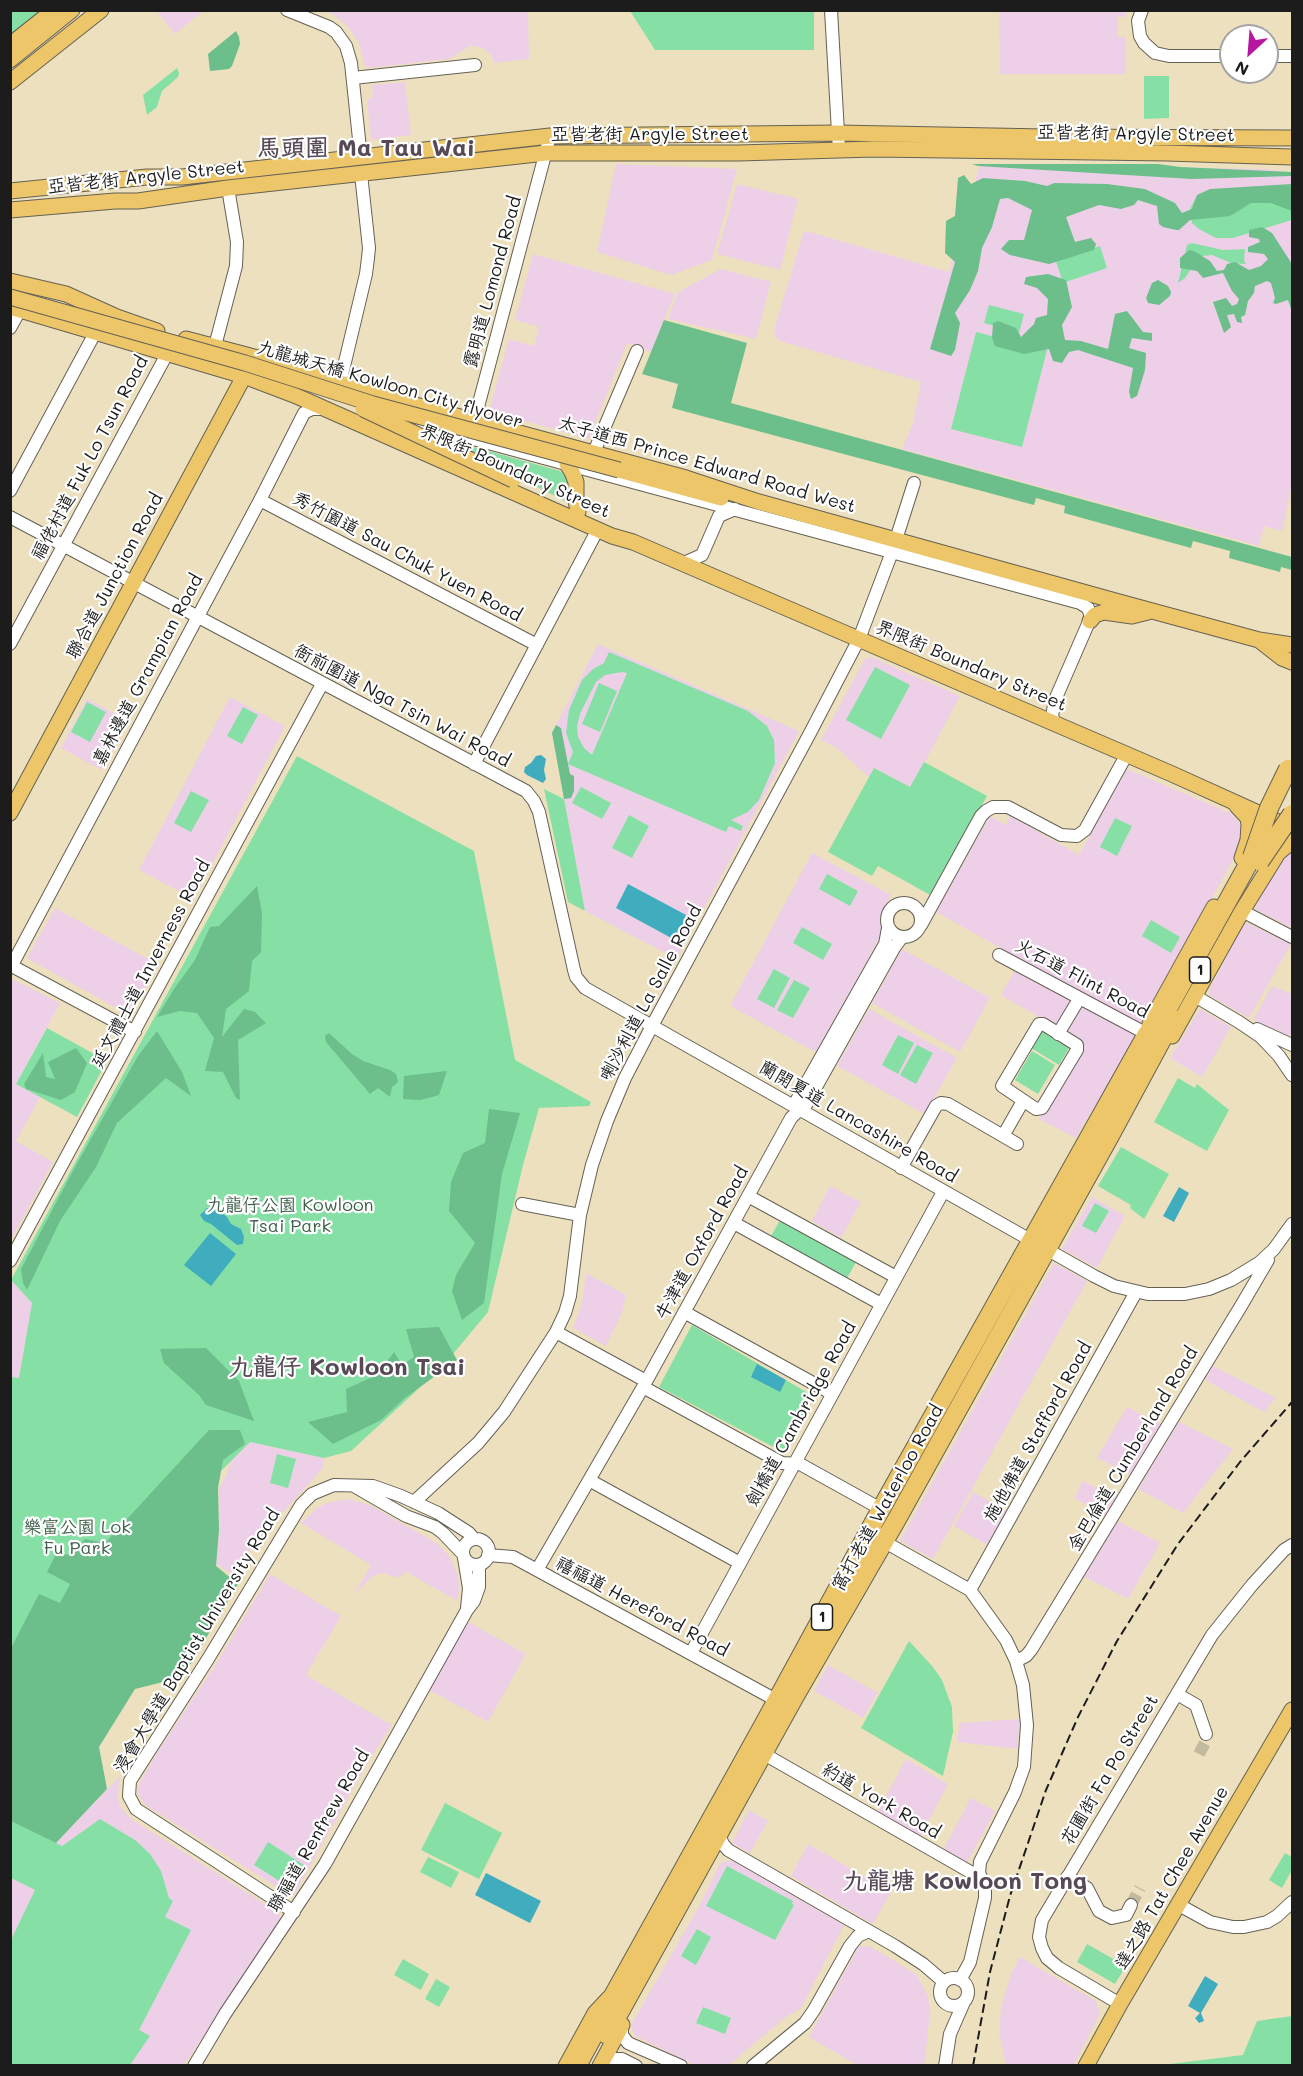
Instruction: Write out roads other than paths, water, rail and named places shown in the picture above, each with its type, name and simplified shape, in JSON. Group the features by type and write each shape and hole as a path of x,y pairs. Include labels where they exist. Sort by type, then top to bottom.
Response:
{"highway":[{"name":"窩打老道 Waterloo Road","path":"597,2064 622,1995 776,1700 881,1509 1146,1069 1170,1014 1293,763"},
{"path":"1249,853 1293,781"},
{"name":"窩打老道 Waterloo Road","path":"576,2066 603,2018 622,1995 719,1834 905,1503 1147,1034 1170,1014 1255,869 1293,814"},
{"path":"881,1509 892,1512 905,1503"},
{"path":"776,1700 786,1700 795,1696"}],"main road":[{"path":"10,45 54,10"},
{"path":"10,70 72,10"},
{"path":"10,60 28,51 85,10"},
{"path":"10,82 101,10"},
{"name":"亞皆老街 Argyle Street","path":"10,210 138,201 550,136 838,133 1293,138"},
{"name":"亞皆老街 Argyle Street","path":"10,191 147,177 182,177 546,153 739,153 839,150 1167,153 1293,157"},
{"path":"10,200 116,192 182,177"},
{"path":"116,192 174,195"},
{"name":"太子道西 Prince Edward Road West","path":"10,280 66,294 145,328 254,357 386,397 723,488 894,546 1259,640 1293,645"},
{"path":"10,290 90,314 117,317"},
{"name":"九龍城天橋 Kowloon City flyover","path":"10,297 245,363 373,404 717,497 759,502"},
{"path":"14,306 95,333 244,376 382,433"},
{"name":"九龍城天橋 Kowloon City flyover","path":"14,306 244,368 315,391 369,411 578,512"},
{"name":"聯合道 Junction Road","path":"10,813 15,793 133,583 254,357"},
{"path":"386,397 395,400 405,410 406,422 400,429"},
{"name":"界限街 Boundary Street","path":"382,433 598,529 684,563 1293,828"},
{"path":"567,464 574,476 578,512"},
{"name":"界限街 Boundary Street","path":"578,512 620,531 633,542"},
{"path":"1090,621 1095,615 1104,612 1132,616 1151,611"},
{"path":"1259,640 1282,658 1293,662"},
{"name":"窩打老道 Waterloo Road","path":"1254,811 1270,800 1293,763"},
{"name":"窩打老道 Waterloo Road","path":"1147,1034 1150,1021 1249,853 1248,818 1232,802"},
{"name":"窩打老道 Waterloo Road","path":"1146,1069 1160,1056 1273,861 1283,848 1293,841"},
{"path":"1249,853 1251,844 1263,846 1272,853 1273,861"},
{"name":"達之路 Tat Chee Avenue","path":"1086,2066 1179,1905 1287,1731 1293,1710"},
{"name":"窩打老道 Waterloo Road","path":"597,2064 622,2024 622,1995"},
{"name":"窩打老道 Waterloo Road","path":"566,2066 595,2013 622,1995"}],"street":[{"path":"287,10 321,23 336,32 350,54 369,248 366,274 340,382"},
{"path":"831,10 839,150"},
{"path":"1142,10 1138,21 1140,36 1149,48 1162,55 1219,56"},
{"path":"353,78 475,64"},
{"name":"露明道 Lomond Road","path":"471,438 550,136"},
{"path":"215,346 237,254 228,188"},
{"path":"10,328 14,306"},
{"path":"10,491 95,333"},
{"path":"594,452 637,351"},
{"name":"福佬村道 Fuk Lo Tsun Road","path":"10,644 166,354"},
{"name":"嘉林邊道 Grampian Road","path":"11,965 260,500 304,413 327,409"},
{"name":"太子道西 Prince Edward Road West","path":"382,433 419,426 429,427 735,509 894,546 1080,603 1091,612 1090,621"},
{"name":"喇沙利道 La Salle Road","path":"414,1502 478,1443 504,1412 556,1332 570,1296 580,1215 592,1165 625,1078 859,639 894,546 914,483"},
{"name":"秀竹園道 Sau Chuk Yuen Road","path":"260,500 537,645"},
{"path":"684,563 702,555 719,516 735,509"},
{"name":"衙前圍道 Nga Tsin Wai Road","path":"10,517 526,791 537,806 574,970 580,983 652,1026"},
{"path":"474,764 598,529"},
{"path":"1055,723 1052,716 1055,700 1090,621"},
{"name":"延文禮士道 Inverness Road","path":"10,1261 322,684"},
{"path":"921,925 920,914 908,903 893,906 886,919 888,928 895,935 912,936 921,925 981,816 986,811 993,807 1008,807 1061,836 1077,836 1085,830 1127,754"},
{"path":"1242,911 1293,937"},
{"name":"牛津道 Oxford Road","path":"799,1108 885,944 888,928"},
{"name":"牛津道 Oxford Road","path":"537,1570 644,1384 791,1118 797,1112 902,937"},
{"name":"火石道 Flint Road","path":"999,955 1013,968 1147,1034"},
{"path":"11,965 135,1032"},
{"path":"1195,996 1261,1037 1293,1075"},
{"path":"1059,1034 1079,999"},
{"path":"1239,1022 1290,1044"},
{"path":"1039,1024 1059,1034 1077,1045 1077,1050 1042,1108 1036,1108 1002,1086 1039,1024"},
{"name":"蘭開夏道 Lancashire Road","path":"652,1026 1104,1281 1136,1292 1161,1295 1197,1292 1221,1285 1251,1269 1274,1249"},
{"path":"1279,1056 1281,1047 1290,1044"},
{"path":"1003,1136 1023,1101"},
{"path":"901,1168 936,1106 941,1103 948,1104 1017,1144"},
{"name":"劍橋道 Cambridge Road","path":"691,1653 831,1393 943,1192"},
{"path":"748,1196 896,1277"},
{"path":"522,1204 580,1215"},
{"path":"734,1222 881,1304"},
{"path":"1274,1249 1292,1226"},
{"name":"金巴倫道 Cumberland Road","path":"1016,1661 1026,1656 1030,1650 1242,1306 1274,1249"},
{"path":"1221,1285 1236,1292 1242,1306"},
{"name":"施他佛道 Stafford Road","path":"970,1590 1136,1292"},
{"path":"684,1312 831,1393"},
{"path":"556,1332 782,1463 800,1464 881,1509 883,1540 970,1590 1006,1640 1016,1661 1025,1702 1027,1725 1024,1767 1015,1791 980,1862 985,1898 969,1966 960,1980"},
{"path":"589,1480 740,1563"},
{"name":"浸會大學道 Baptist University Road","path":"294,1912 142,1814 129,1796 130,1781 208,1659 306,1498 326,1487 342,1484 373,1486 414,1502 454,1523 474,1539"},
{"path":"353,1486 406,1516 443,1533 471,1564 484,1560 488,1546 474,1539 464,1546 464,1556"},
{"path":"414,1502 412,1507 423,1522"},
{"name":"花圃街 Fa Po Street","path":"1120,2004 1059,1968 1047,1958 1039,1937 1040,1926 1212,1635 1229,1612 1284,1550 1293,1545"},
{"name":"聯福道 Renfrew Road","path":"464,1556 469,1588 467,1610"},
{"name":"禧福道 Hereford Road","path":"484,1560 513,1557 776,1700"},
{"name":"聯福道 Renfrew Road","path":"194,2066 225,2014 325,1864 477,1594 484,1560"},
{"path":"1177,1694 1196,1705 1206,1734"},
{"name":"約道 York Road","path":"764,1754 981,1878"},
{"path":"719,1834 728,1850 869,1930 923,1964 951,1974 969,1966"},
{"path":"1067,1878 1087,1888 1099,1911 1112,1918 1125,1915 1131,1905"},
{"path":"1179,1905 1221,1925 1245,1928 1267,1922 1293,1902"},
{"path":"753,2066 805,2023 850,1946 858,1936 869,1930"},
{"path":"923,1964 944,1982"},
{"path":"945,2066 950,2034 967,1998 968,1990 960,1980 952,1978 944,1982 939,1993 950,2034"},
{"path":"942,2001 953,2007 964,2002"},
{"path":"622,2024 622,2035 628,2043 681,2066"},
{"path":"597,2064 622,2059 636,2066"}],"water":[{"path":"541,755 546,759 544,770 546,779 543,783 524,772 525,767 536,756"},
{"path":"628,884 688,916 675,940 616,908"},
{"path":"1179,1187 1189,1193 1174,1222 1163,1216"},
{"path":"207,1208 219,1211 227,1217 231,1224 241,1229 244,1237 243,1244 237,1245 204,1221 200,1215"},
{"path":"210,1233 236,1254 211,1286 184,1265"},
{"path":"757,1364 786,1380 780,1392 751,1377"},
{"path":"486,1873 541,1901 530,1923 475,1895"},
{"path":"1205,1976 1218,1984 1201,2013 1204,2021 1199,2023 1195,2018 1200,2013 1188,2006"}],"tunnel":[{"path":"1199,1754 1207,1739 1206,1734"},
{"path":"1131,1905 1140,1888"}],"railway":[{"path":"973,2066 990,1972 1010,1896 1046,1790 1078,1717 1117,1641 1178,1544 1240,1462 1292,1402"}],"district":[{"name":"馬頭圍 Ma Tau Wai","path":"366,149"},
{"name":"九龍仔 Kowloon Tsai","path":"347,1368"},
{"name":"九龍塘 Kowloon Tong","path":"965,1882"}],"park label":[{"name":"九龍仔公園 Kowloon Tsai Park","path":"290,1215"},
{"name":"樂富公園 Lok Fu Park","path":"77,1537"}]}
